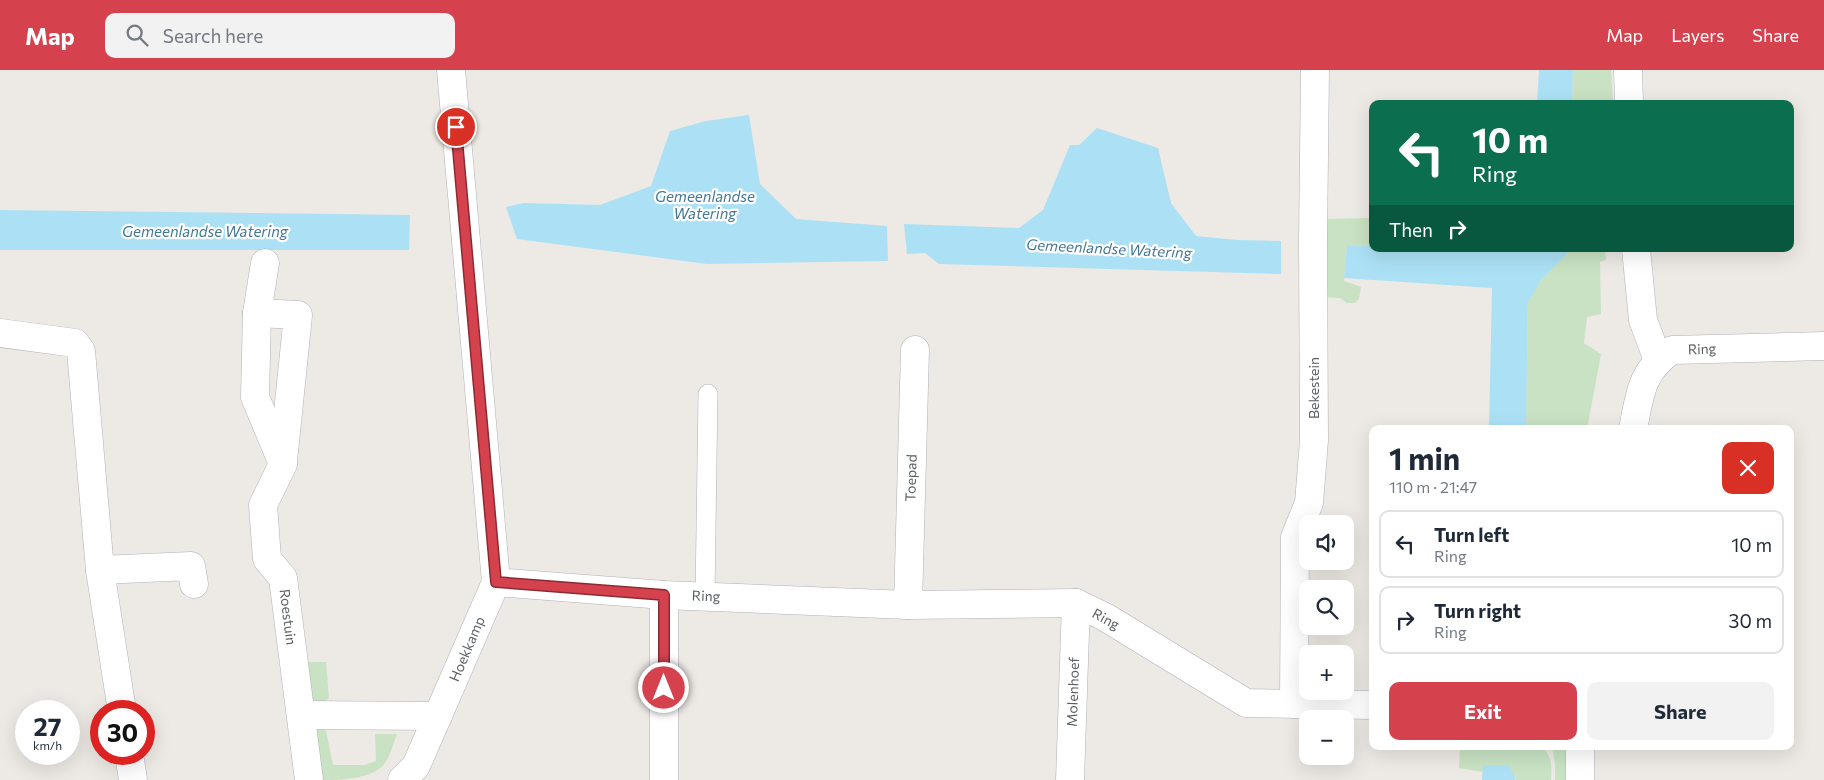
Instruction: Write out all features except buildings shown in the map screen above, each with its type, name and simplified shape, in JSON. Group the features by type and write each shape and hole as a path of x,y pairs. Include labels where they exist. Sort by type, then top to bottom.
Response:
{"street":[{"path":"451,70 496,582"},
{"name":"Bekestein","path":"1294,704 1295,536 1309,502 1314,440 1313,226 1315,70"},
{"path":"1628,70 1629,100"},
{"path":"1634,425 1642,384 1658,360 1643,320 1636,252"},
{"path":"265,263 258,313 254,396 283,464"},
{"name":"Roestuin","path":"258,313 298,316 283,464 263,505 267,558 283,578 309,780"},
{"path":"0,332 75,343 81,351 100,570 120,700"},
{"name":"Ring","path":"1658,360 1672,350 1824,346"},
{"name":"Toepad","path":"908,605 915,350"},
{"path":"100,570 191,566 194,584"},
{"name":"Ring","path":"496,582 664,595 908,605 1076,603 1105,617 1246,703 1369,705"},
{"name":"Hoekkamp","path":"402,780 416,766 496,582"},
{"path":"664,595 664,780"},
{"name":"Molenhoef","path":"1070,780 1076,603"},
{"path":"300,716 438,716"},
{"path":"1580,750 1580,780"},
{"path":"131,765 133,780"}],"lane":[{"path":"705,596 708,394"}],"green space":[{"path":"1573,70 1611,70 1613,100 1572,100"},
{"path":"1369,218 1369,246 1347,245 1344,281 1361,287 1359,299 1355,303 1347,303 1340,298 1324,297 1323,219"},
{"path":"1567,252 1605,252 1606,260 1600,262 1601,314 1587,317 1584,343 1601,354 1588,425 1526,425 1528,302 1540,280"},
{"path":"298,662 326,662 329,698 313,710"},
{"path":"316,725 326,731 333,765 365,765 376,761 375,734 397,734 389,756 379,769 355,778 319,780 310,728"},
{"path":"1460,750 1545,750 1551,766 1551,780 1516,780 1516,777 1483,765 1483,772 1459,768"},
{"path":"1553,750 1565,750 1568,763 1567,780 1555,780"}],"water":[{"path":"1539,70 1573,70 1572,100 1537,100"},
{"name":"Gemeenlandse Watering","path":"749,115 760,184 796,219 887,226 888,261 707,264 517,239 506,207 524,203 600,205 651,186 670,131 706,121"},
{"path":"1097,128 1158,148 1171,203 1196,236 1237,240 1281,241 1281,274 939,264 925,253 907,254 904,224 1019,228 1043,210 1070,145 1079,145"},
{"path":"0,210 410,215 409,250 0,250"},
{"path":"1347,245 1369,246 1369,252 1567,252 1541,280 1528,302 1526,425 1489,425 1492,288 1344,278"},
{"path":"1483,765 1509,765 1516,780 1482,780"}],"route":[{"path":"456,127 471,277 496,582 664,595 664,688"}]}
